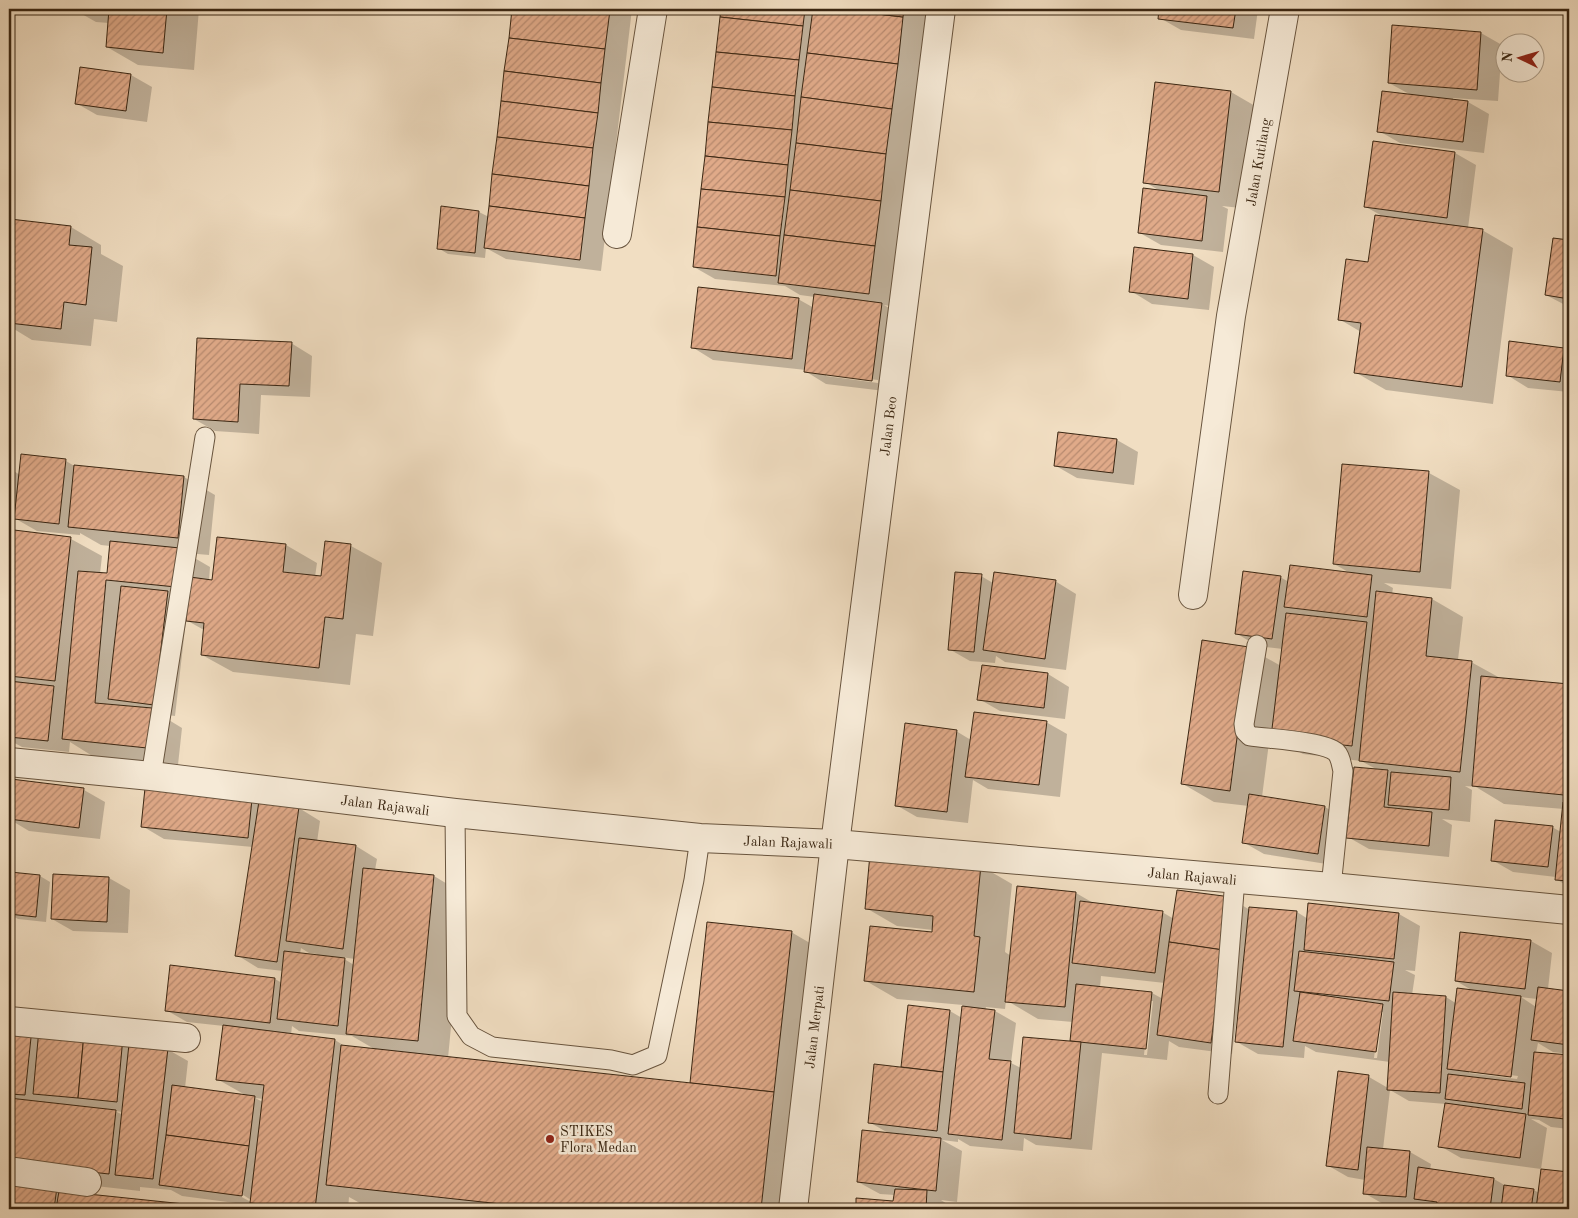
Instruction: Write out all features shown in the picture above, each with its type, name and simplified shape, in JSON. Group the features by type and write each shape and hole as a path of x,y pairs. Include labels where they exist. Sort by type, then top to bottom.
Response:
{"street":[{"path":"617,234 654,9"},
{"name":"Jalan Beo","path":"835,844 941,9"},
{"name":"Jalan Kutilang","path":"1193,595 1231,316 1285,9"},
{"name":"Jalan Rajawali","path":"9,762 151,776 455,813 700,838 835,844 1331,887 1569,910"},
{"name":"Jalan Merpati","path":"793,1209 835,844"},
{"path":"9,1022 186,1038"},
{"path":"9,1172 87,1182"}],"lane":[{"path":"151,776 205,437"},
{"path":"1256,645 1244,724 1245,731 1250,736 1325,746 1338,754 1340,760 1343,771 1331,887"},
{"path":"455,813 457,1016 471,1036 492,1047 611,1060 634,1065 657,1055 694,880 700,838"},
{"path":"1218,1094 1235,880"}],"building":[{"path":"109,9 167,9 163,53 106,47"},
{"path":"512,9 610,10 605,49 509,38"},
{"path":"721,9 805,9 803,26 720,17"},
{"path":"813,9 835,9 903,17 898,64 807,53"},
{"path":"835,9 904,9 903,17"},
{"path":"1159,9 1236,9 1233,28 1158,19"},
{"path":"720,17 803,26 799,60 716,52"},
{"path":"1392,25 1481,32 1477,90 1388,83"},
{"path":"509,38 605,49 601,83 504,71"},
{"path":"716,52 799,60 795,96 712,87"},
{"path":"807,53 898,64 892,109 801,97"},
{"path":"80,67 131,74 126,111 75,104"},
{"path":"504,71 601,83 598,113 501,101"},
{"path":"1155,82 1231,91 1219,192 1143,183"},
{"path":"712,87 795,96 792,130 708,122"},
{"path":"1382,91 1468,101 1463,142 1377,132"},
{"path":"801,97 892,109 886,154 796,143"},
{"path":"501,101 598,113 593,148 497,137"},
{"path":"708,122 792,130 788,165 705,156"},
{"path":"497,137 593,148 589,186 492,174"},
{"path":"1373,141 1455,152 1447,218 1364,207"},
{"path":"796,143 886,154 881,201 790,190"},
{"path":"705,156 788,165 785,197 701,189"},
{"path":"492,174 589,186 585,218 489,206"},
{"path":"1143,188 1207,196 1202,241 1138,233"},
{"path":"701,189 785,197 780,236 697,227"},
{"path":"790,190 881,201 875,246 784,235"},
{"path":"441,206 479,211 475,253 437,249"},
{"path":"489,206 585,218 580,260 484,248"},
{"path":"1375,215 1483,229 1462,387 1354,373 1361,323 1338,320 1346,259 1368,262"},
{"path":"10,219 71,226 69,245 92,247 86,305 64,302 61,329 9,323"},
{"path":"697,227 780,236 776,276 693,267"},
{"path":"784,235 875,246 869,294 778,283"},
{"path":"1553,238 1569,240 1569,299 1545,295"},
{"path":"1134,247 1193,254 1188,299 1129,292"},
{"path":"698,287 799,298 792,359 691,348"},
{"path":"814,294 882,303 872,381 804,372"},
{"path":"197,338 292,342 289,386 240,384 238,422 193,419"},
{"path":"1509,341 1564,348 1560,382 1506,376"},
{"path":"1058,432 1117,439 1113,473 1054,466"},
{"path":"21,454 66,459 59,524 14,519"},
{"path":"1342,464 1429,471 1420,572 1333,564"},
{"path":"74,465 184,476 178,538 68,527"},
{"path":"14,530 71,537 55,681 9,676 9,577"},
{"path":"217,537 286,544 283,572 321,576 325,541 351,544 343,619 325,617 319,668 201,655 204,623 186,621 190,577 212,580"},
{"path":"110,541 180,548 176,587 106,580 95,703 152,708 147,748 62,739 78,571 107,573"},
{"path":"1290,565 1372,575 1367,617 1284,607"},
{"path":"1243,571 1281,576 1272,639 1235,634"},
{"path":"955,572 982,574 974,652 948,650"},
{"path":"994,572 1056,580 1045,659 983,650"},
{"path":"121,586 168,591 154,705 108,699"},
{"path":"1376,591 1432,598 1426,656 1472,661 1460,772 1359,761"},
{"path":"1286,613 1367,622 1352,746 1271,737"},
{"path":"1202,640 1249,647 1230,791 1181,784"},
{"path":"982,665 1048,673 1044,708 977,700"},
{"path":"1481,676 1569,684 1569,730 1564,795 1472,786"},
{"path":"9,681 54,686 48,741 9,737"},
{"path":"974,712 1047,721 1039,785 965,777"},
{"path":"905,723 957,730 947,812 895,806"},
{"path":"1354,767 1388,770 1384,807 1432,812 1429,846 1346,838"},
{"path":"1391,772 1451,777 1449,810 1388,805"},
{"path":"11,779 84,788 79,828 9,819"},
{"path":"145,788 252,799 248,838 141,827"},
{"path":"1249,794 1325,806 1318,854 1242,843"},
{"path":"259,801 299,807 277,962 235,956"},
{"path":"1563,802 1569,802 1569,881 1555,880"},
{"path":"1495,820 1553,826 1548,867 1491,861"},
{"path":"299,838 356,845 343,949 286,941"},
{"path":"870,854 981,865 974,936 980,937 974,992 864,981 870,926 932,932 933,916 865,909"},
{"path":"363,868 434,875 418,1041 346,1034"},
{"path":"10,872 40,875 36,917 9,914"},
{"path":"53,874 109,877 107,922 51,919"},
{"path":"1017,886 1076,892 1065,1007 1005,1002"},
{"path":"1177,890 1231,897 1223,950 1169,942"},
{"path":"1080,901 1163,911 1155,973 1072,963"},
{"path":"1308,903 1399,913 1394,959 1304,950"},
{"path":"1249,907 1297,911 1283,1047 1235,1042"},
{"path":"707,922 792,931 774,1092 690,1083"},
{"path":"1460,932 1531,940 1525,989 1455,981"},
{"path":"1169,942 1223,950 1211,1043 1157,1035"},
{"path":"284,951 345,958 338,1026 277,1019"},
{"path":"1299,951 1394,962 1389,1001 1294,991"},
{"path":"170,965 275,978 270,1023 165,1011"},
{"path":"1076,984 1152,992 1146,1049 1070,1041"},
{"path":"1538,987 1569,991 1569,1045 1531,1040"},
{"path":"1457,988 1521,996 1511,1077 1447,1069"},
{"path":"1300,992 1383,1004 1376,1052 1293,1041"},
{"path":"1393,992 1446,996 1440,1093 1387,1090"},
{"path":"908,1005 950,1010 943,1072 901,1067"},
{"path":"962,1006 995,1010 989,1059 1011,1061 1002,1140 948,1134"},
{"path":"223,1025 335,1039 315,1209 250,1203 264,1085 216,1080"},
{"path":"9,1026 32,1028 25,1095 9,1094"},
{"path":"39,1029 84,1034 78,1098 33,1094"},
{"path":"84,1034 123,1037 117,1102 78,1098"},
{"path":"1023,1037 1081,1042 1071,1139 1014,1133"},
{"path":"129,1044 168,1048 153,1179 115,1175"},
{"name":"STIKES Flora Medan","path":"341,1045 774,1092 761,1209 547,1209 326,1185"},
{"path":"1534,1052 1569,1055 1565,1119 1528,1115"},
{"path":"874,1064 943,1072 937,1131 868,1123"},
{"path":"1338,1071 1369,1075 1358,1170 1326,1166"},
{"path":"1448,1074 1525,1083 1522,1109 1445,1099"},
{"path":"172,1085 255,1096 249,1146 166,1135"},
{"path":"9,1098 116,1110 109,1174 9,1163"},
{"path":"1445,1103 1526,1114 1520,1158 1438,1147"},
{"path":"862,1130 941,1138 936,1191 857,1182"},
{"path":"166,1135 249,1146 242,1196 159,1185"},
{"path":"1367,1147 1410,1151 1406,1197 1363,1194"},
{"path":"1418,1167 1494,1178 1490,1209 1436,1209 1437,1202 1414,1199"},
{"path":"1541,1169 1569,1172 1569,1209 1536,1209"},
{"path":"9,1173 58,1180 54,1209 9,1209"},
{"path":"1504,1185 1534,1189 1531,1209 1501,1209"},
{"path":"895,1189 927,1190 926,1209 856,1209 856,1198 893,1201"},
{"path":"59,1191 194,1205 193,1209 56,1209"}],"place":[{"name":"STIKES Flora Medan","path":"550,1139"}]}
